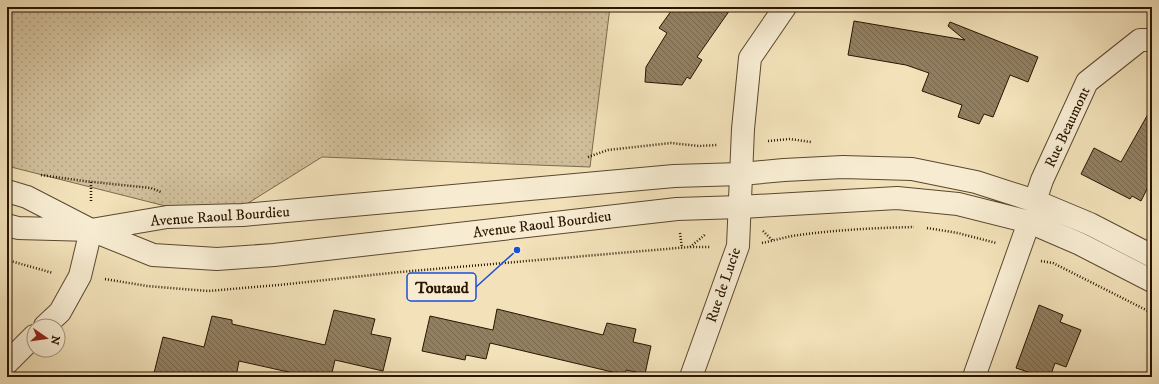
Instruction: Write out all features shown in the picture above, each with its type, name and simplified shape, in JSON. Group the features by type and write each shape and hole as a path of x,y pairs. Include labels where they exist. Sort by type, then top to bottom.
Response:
{"street":[{"name":"Rue de Lucie","path":"691,377 738,246 743,129 750,58 785,7"},
{"name":"Rue Beaumont","path":"1035,200 1042,180 1087,82 1140,40 1152,40"},
{"name":"Avenue Raoul Bourdieu","path":"91,230 153,255 217,259 274,255 677,209 741,191 784,170 843,167 912,169 976,182 1035,200 1090,224 1152,256"},
{"name":"Avenue Raoul Bourdieu","path":"91,230 167,217 243,215 674,176 741,191 897,198 958,204 1029,222 1080,244 1152,281"},
{"path":"7,191 26,197 91,230"},
{"path":"974,377 1029,222"},
{"path":"7,225 18,228 91,230"},
{"path":"54,318 60,312 80,276 91,230"},
{"path":"7,363 26,344"}],"path":[{"path":"7,260 48,272 147,286 208,292 400,272 689,247 738,246 773,241 790,236 855,229 918,226"},
{"path":"924,227 958,233 985,240 999,244 1031,259 1053,263 1152,313"},
{"path":"680,232 682,248"}],"shaded area":[{"path":"7,7 610,7 590,167 322,157 221,220 7,166"}],"building":[{"path":"674,7 732,7 697,57 702,60 690,79 687,77 682,85 645,82 646,67 667,33 659,28"},
{"path":"854,21 965,40 948,26 950,22 1038,57 1028,82 1010,75 993,117 984,114 979,124 958,117 962,105 922,91 929,73 906,65 848,55"},
{"path":"1152,107 1152,179 1141,201 1132,196 1130,199 1081,174 1094,148 1121,162"},
{"path":"1039,305 1063,315 1060,322 1081,330 1066,367 1055,363 1050,377 1043,377 1016,368"},
{"path":"497,309 603,335 607,323 636,329 633,342 651,346 645,374 626,370 625,375 490,343 486,359 466,355 465,360 422,351 430,316 493,330"},
{"path":"334,310 375,319 371,334 391,338 383,371 335,360 331,377 311,377 239,361 236,377 173,377 154,373 163,337 204,347 212,316 232,320 232,324 325,345"}],"place":[{"name":"Toutaud","path":"517,250"}]}
